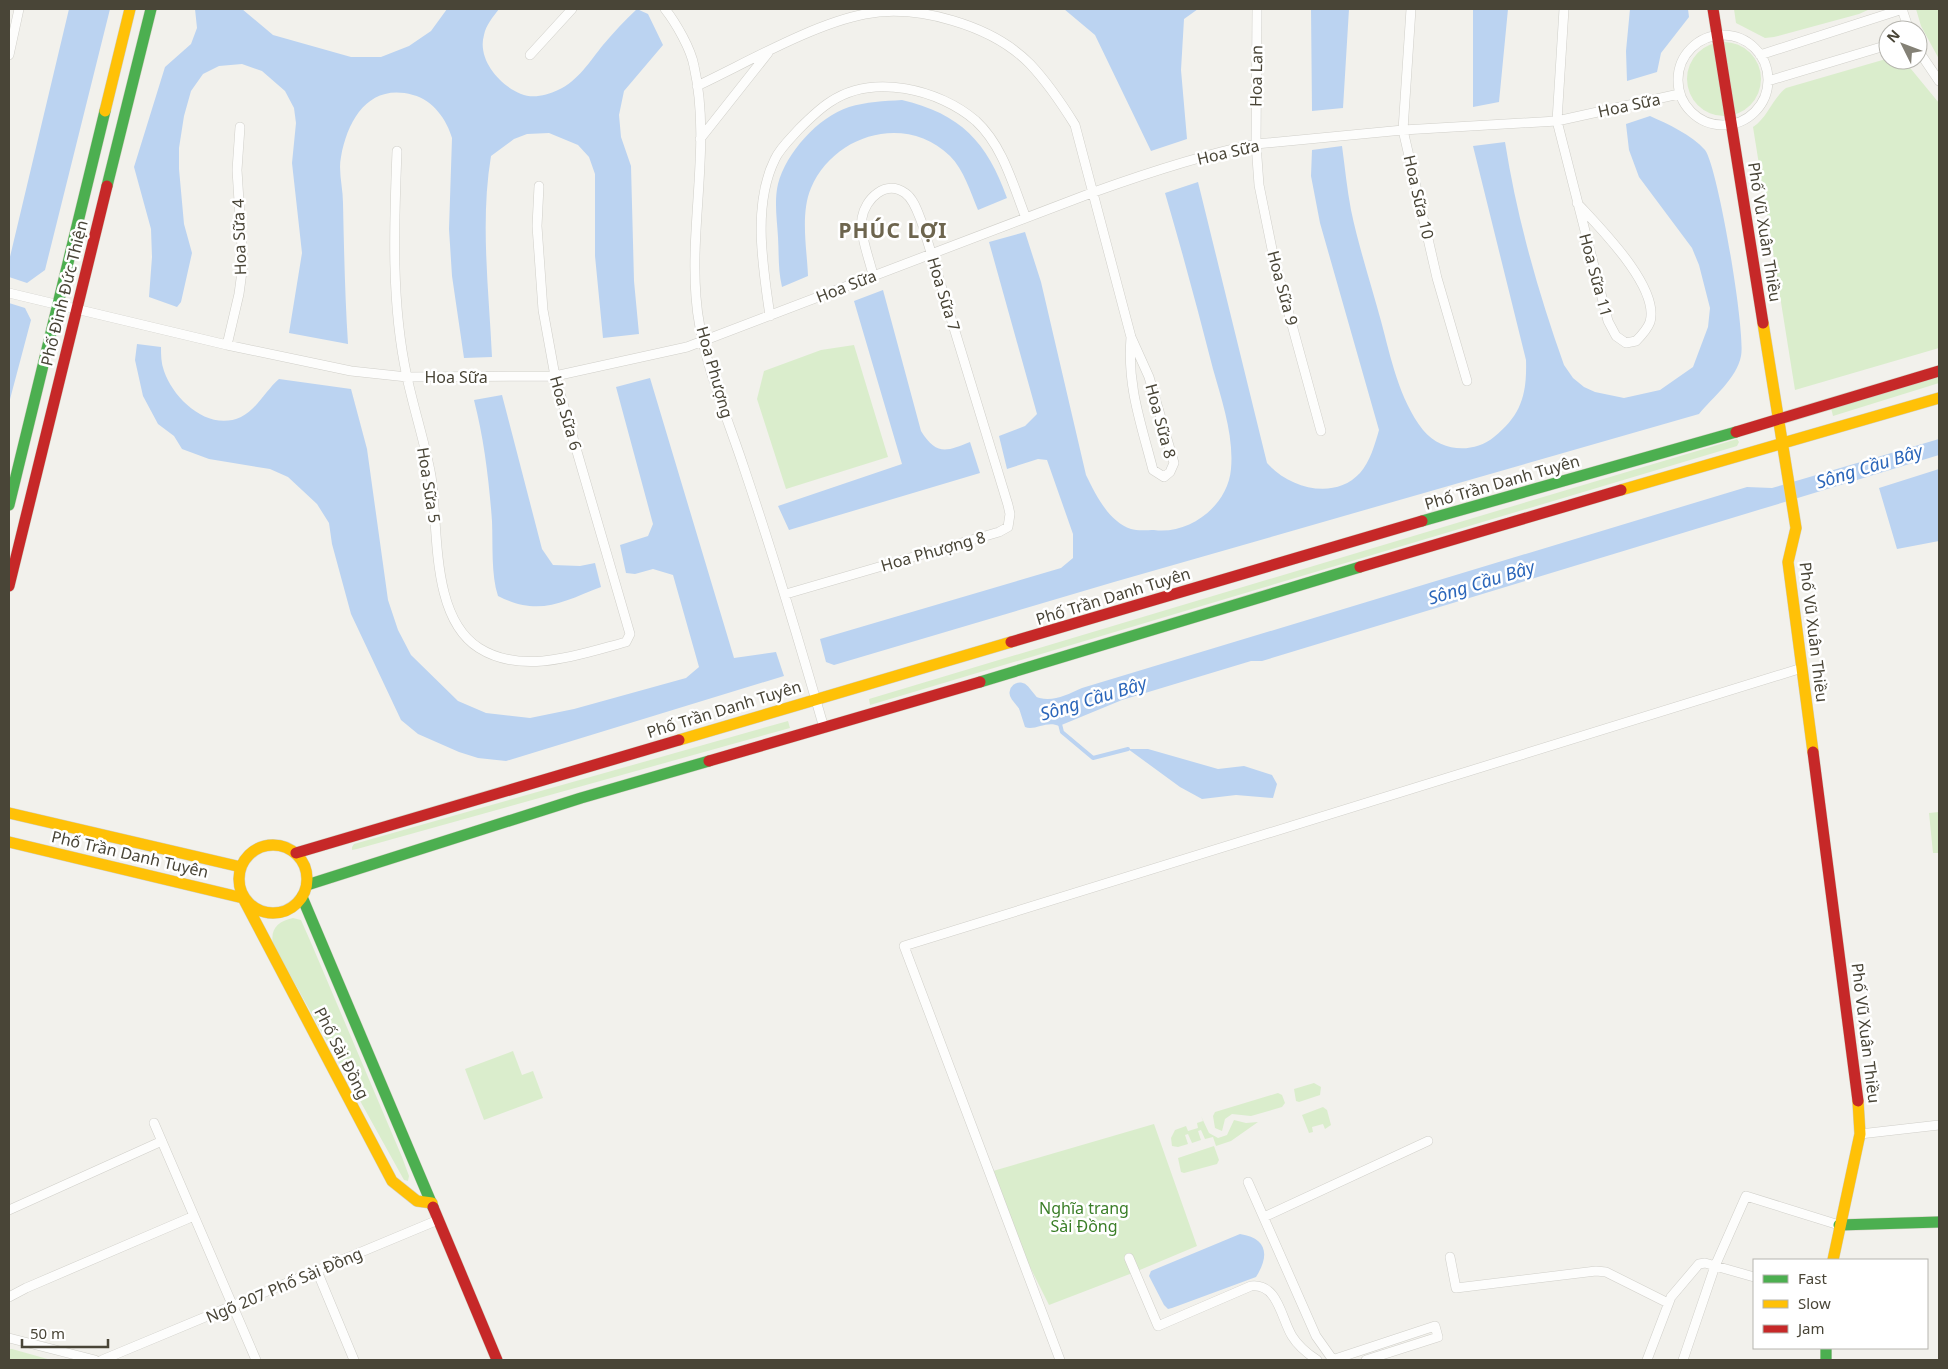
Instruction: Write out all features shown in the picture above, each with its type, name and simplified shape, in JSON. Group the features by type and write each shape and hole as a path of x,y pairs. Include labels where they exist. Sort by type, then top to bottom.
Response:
{"main road":[{"name":"Phố Đinh Đức Thiện","path":"9,505 56,305 130,9"},
{"name":"Phố Đinh Đức Thiện","path":"9,586 151,9"},
{"name":"Phố Vũ Xuân Thiều","path":"1713,9 1796,536 1788,562 1860,1112 1860,1134 1833,1259"},
{"name":"Phố Trần Danh Tuyên","path":"296,853 1420,522 1939,372"},
{"path":"307,885 581,798 1258,599 1422,548 1939,398"},
{"name":"Phố Trần Danh Tuyên","path":"9,813 241,867"},
{"name":"Phố Trần Danh Tuyên","path":"9,842 243,898"},
{"path":"280,845 296,853 306,869 307,885 302,897 290,909 275,913 260,911 243,898 239,882 241,867 250,853 264,846 280,845"},
{"name":"Phố Sài Đồng","path":"302,897 497,1360"},
{"name":"Phố Sài Đồng","path":"243,898 392,1181 417,1201 432,1203"},
{"path":"1840,1225 1939,1222"}],"street":[{"path":"9,55 19,9"},
{"path":"530,55 572,9"},
{"name":"Hoa Phượng","path":"666,9 694,64 697,86 700,139 696,209 696,296 704,341 786,594 824,728"},
{"name":"Hoa Lan","path":"1256,144 1257,9"},
{"name":"Hoa Sữa 10","path":"1411,9 1403,130 1437,278 1467,381"},
{"name":"Hoa Sữa 11","path":"1564,9 1557,121 1577,203 1608,322 1616,336 1626,343 1636,341 1650,322 1646,296 1626,258 1577,203"},
{"path":"1760,55 1903,9"},
{"name":"Hoa Sữa 8","path":"697,86 770,51 837,23 865,14 903,11 959,23 989,34 1029,63 1062,104 1075,125 1131,337 1149,377 1174,463 1170,472 1164,477 1153,470 1131,384 1129,364 1131,337"},
{"path":"1717,35 1733,36 1744,40 1760,55 1767,72 1768,81 1761,104 1754,113 1732,125 1718,126 1705,122 1689,111 1679,94 1678,74 1684,56 1699,42 1717,35"},
{"path":"1768,81 1878,48"},
{"path":"700,139 770,51"},
{"path":"1928,65 1939,81"},
{"path":"770,316 762,232 764,202 775,158 811,117 832,101 859,89 882,86 908,89 933,97 956,108 976,121 992,139 1006,164 1026,218"},
{"name":"Hoa Sữa","path":"9,293 227,345 351,371 407,377 555,376 633,360 704,341 873,275 1146,173 1256,144 1403,130 1557,121 1679,94"},
{"name":"Hoa Sữa 4","path":"227,345 239,294 243,264 237,170 240,127"},
{"name":"Hoa Sữa 9","path":"1256,144 1259,185 1274,259 1322,431"},
{"name":"Hoa Sữa 5","path":"397,151 395,219 396,295 407,377 431,477 445,598 463,634 480,648 498,657 542,662 576,656 626,642 630,634"},
{"name":"Hoa Sữa 6","path":"539,186 537,226 543,310 555,376 630,634"},
{"name":"Hoa Sữa 7","path":"873,275 862,219 866,206 872,196 886,189 896,189 905,193 916,207 932,253 992,454"},
{"name":"Hoa Phượng 8","path":"786,594 999,532 1008,527 1010,514 992,454"},
{"path":"1060,1360 904,946 1802,668"},
{"path":"154,1123 256,1360"},
{"path":"1860,1134 1939,1125"},
{"path":"9,1210 162,1141"},
{"path":"1264,1218 1428,1141"},
{"path":"1248,1182 1316,1336 1332,1360 1435,1326 1438,1337 1366,1360"},
{"path":"1683,1360 1715,1266 1746,1196 1840,1225"},
{"path":"9,1297 194,1216"},
{"name":"Ngõ 207 Phố Sài Đồng","path":"102,1360 438,1220"},
{"path":"1450,1257 1456,1288 1596,1270 1606,1272 1668,1303"},
{"path":"1129,1258 1158,1326 1251,1286 1263,1287 1272,1294 1292,1337 1317,1360"},
{"path":"1647,1360 1668,1303 1677,1288 1699,1264 1715,1266 1753,1277"},
{"path":"317,1271 354,1360"},
{"path":"9,1338 95,1360"}],"green space":[{"path":"1734,9 1870,9 1859,14 1765,38 1736,23"},
{"path":"1916,9 1939,9 1939,59 1928,39 1928,20 1919,20"},
{"path":"1724,42 1738,45 1750,53 1758,65 1761,79 1758,93 1750,105 1738,113 1724,116 1710,113 1698,105 1690,93 1687,79 1690,65 1698,53 1710,45"},
{"path":"1878,61 1878,70 1912,70 1939,103 1939,348 1795,390 1753,127 1763,118 1777,97 1786,88"},
{"path":"854,345 888,457 786,489 757,399 764,371 821,350"},
{"path":"1939,377 1939,383 1833,416 1831,408"},
{"path":"1737,439 1739,442 1737,446 870,705 869,699"},
{"path":"788,721 790,728 352,850 354,844"},
{"path":"1939,812 1939,853 1933,853 1929,813"},
{"path":"293,918 301,920 312,945 402,1157 409,1176 408,1181 404,1180 273,944 272,939 276,926 283,921"},
{"path":"513,1051 522,1075 533,1071 543,1098 484,1120 465,1069"},
{"path":"1314,1083 1321,1087 1320,1095 1299,1102 1296,1101 1294,1089"},
{"path":"1278,1093 1282,1095 1285,1103 1282,1107 1251,1116 1232,1114 1225,1119 1222,1131 1215,1128 1213,1116 1215,1112"},
{"path":"1323,1107 1327,1110 1331,1125 1325,1129 1323,1124 1312,1127 1313,1132 1309,1133 1302,1115"},
{"path":"1201,1116 1209,1133 1218,1138 1227,1135 1234,1120 1246,1123 1258,1122 1231,1141 1216,1146 1213,1137 1205,1139 1201,1130 1198,1131 1201,1140 1192,1143 1188,1134 1185,1135 1188,1144 1178,1147 1172,1146 1171,1138 1175,1130 1186,1126 1188,1131 1198,1128 1197,1123 1203,1121"},
{"name":"Nghĩa trang Sài Đồng","path":"1154,1124 1197,1246 1049,1305 1016,1239 993,1171"},
{"path":"1214,1146 1219,1160 1217,1164 1184,1173 1181,1172 1178,1158"},
{"path":"9,1349 12,1349 51,1360 9,1360"}],"water":[{"path":"69,9 110,9 45,270 27,283 9,277 9,261"},
{"path":"195,9 242,9 273,35 351,57 381,57 409,46 431,31 447,9 499,9 488,24 484,35 484,53 487,62 498,78 513,90 521,94 535,96 554,92 572,81 615,31 637,9 648,14 663,45 624,91 619,115 621,137 631,166 634,281 639,334 603,338 595,256 595,174 589,157 578,145 549,133 527,134 514,139 491,156 486,206 486,231 492,357 464,358 452,276 449,229 452,138 443,118 427,101 413,95 398,93 385,94 373,99 364,107 349,129 341,157 348,344 289,333 302,253 292,163 296,123 294,108 285,91 262,71 242,64 219,66 203,74 191,91 184,116 179,148 179,169 184,224 192,253 181,302 177,307 149,297 152,257 151,229 134,167 165,67 191,44 197,28"},
{"path":"1064,9 1198,9 1184,19 1181,70 1187,139 1151,151 1095,35"},
{"path":"1311,9 1349,9 1343,108 1312,111"},
{"path":"1473,9 1508,9 1499,102 1473,107"},
{"path":"1630,9 1688,9 1689,17 1661,53 1657,72 1627,81 1626,51"},
{"path":"902,100 940,113 956,122 969,133 981,146 990,161 1007,198 978,210 966,181 950,156 932,143 913,135 893,133 873,136 853,143 836,154 822,169 811,188 805,220 808,276 782,287 779,268 776,197 778,184 788,160 815,128 837,112 862,104"},
{"path":"1650,116 1687,135 1705,150 1717,186 1730,251 1739,316 1741,356 1739,364 1730,380 1699,414 1114,582 834,665 826,662 820,639 1061,568 1073,558 1073,534 1047,460 1038,459 1007,469 999,436 1025,426 1037,414 989,242 1025,232 1041,282 1086,475 1109,514 1131,529 1167,530 1180,528 1193,523 1204,515 1215,506 1223,495 1231,469 1231,444 1223,406 1165,193 1198,182 1267,463 1276,472 1299,485 1325,489 1338,487 1349,482 1364,469 1372,453 1379,430 1320,223 1311,176 1312,150 1342,146 1350,202 1358,238 1392,364 1408,405 1423,430 1430,437 1448,446 1467,448 1477,446 1494,437 1511,420 1521,403 1526,372 1526,360 1473,146 1505,142 1522,227 1537,282 1564,365 1573,378 1584,387 1595,392 1624,398 1660,390 1693,367 1708,327 1710,308 1699,265 1692,248 1639,177 1629,150 1626,124"},
{"path":"883,290 921,431 926,439 937,448 954,448 970,442 980,473 789,530 778,506 902,464 854,301"},
{"path":"9,303 25,308 31,320 9,403"},
{"path":"137,344 161,347 163,368 176,393 194,411 205,417 217,420 229,421 247,414 279,379 351,389 367,449 388,600 398,630 411,655 458,701 486,713 530,718 574,709 686,678 699,667 673,575 653,569 635,574 626,573 620,545 648,536 653,524 616,387 650,378 734,658 776,652 784,676 506,761 478,758 418,734 401,720 351,614 332,544 329,523 317,504 288,477 270,469 209,459 182,449 174,436 158,424 143,396 135,360"},
{"path":"502,395 542,549 553,565 580,566 595,563 601,587 550,605 526,606 498,596 493,569 492,521 488,475 474,400"},
{"name":"Sông Cầu Bây","path":"1939,439 1939,455 1262,661 1251,661 1122,700 1059,726 1050,724 1033,728 1025,727 1016,699 1031,695 1044,699 1057,698 1082,688 1747,487 1772,488"},
{"path":"1939,469 1939,541 1897,549 1879,488"},
{"path":"1128,749 1148,749 1218,769 1244,766 1272,775 1277,784 1273,798 1236,795 1202,799 1180,787"},
{"path":"1240,1234 1256,1239 1263,1249 1263,1262 1256,1277 1172,1308 1168,1309 1164,1305 1149,1276 1151,1271"}],"waterway":[{"path":"1020,693 1037,714"},
{"path":"1059,720 1062,732 1093,758 1128,749"}],"traffic: fast":[{"path":"107,186 151,9"},
{"path":"9,505 105,111"},
{"path":"1422,521 1736,432"},
{"path":"980,682 1360,567"},
{"path":"307,885 581,798 709,761"},
{"path":"302,897 433,1207"},
{"path":"1839,1225 1939,1222"},
{"path":"1826,1349 1826,1360"}],"traffic: slow":[{"path":"105,111 130,9"},
{"path":"1763,323 1796,528 1788,562 1813,752"},
{"path":"1621,490 1939,398"},
{"path":"679,740 1011,642"},
{"path":"9,813 241,867"},
{"path":"9,842 243,898"},
{"path":"266,845 280,845 292,850 302,860 307,872 307,879 307,886 302,898 292,908 280,913 266,913 254,908 244,898 239,886 239,872 244,860 254,850 266,845"},
{"path":"243,898 392,1181 417,1201 432,1203"},
{"path":"1833,1259 1860,1134 1858,1101"}],"traffic: jam":[{"path":"1713,9 1763,323"},
{"path":"9,586 107,186"},
{"path":"1736,432 1939,371"},
{"path":"1360,567 1621,490"},
{"path":"1011,642 1422,521"},
{"path":"709,761 980,682"},
{"path":"296,853 679,740"},
{"path":"1813,752 1858,1101"},
{"path":"433,1207 497,1360"}],"district":[{"name":"PHÚC LỢI","path":"893,230"}]}
